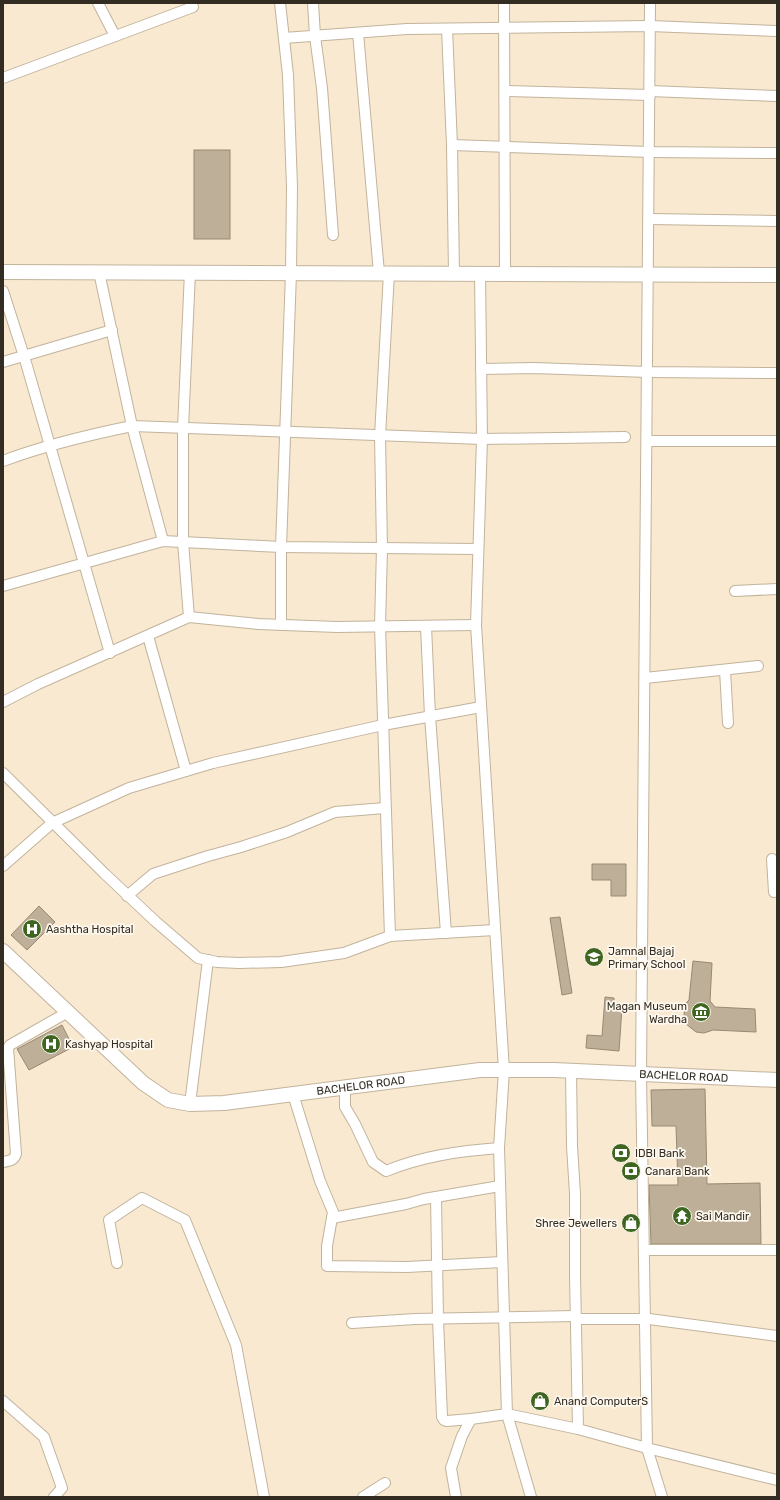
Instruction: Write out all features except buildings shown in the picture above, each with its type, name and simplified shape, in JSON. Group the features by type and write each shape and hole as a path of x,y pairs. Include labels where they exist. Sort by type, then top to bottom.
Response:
{"main road":[{"path":"3,272 777,275"},
{"name":"BACHELOR ROAD","path":"3,951 143,1083 168,1100 190,1104 224,1103 480,1070 571,1070 777,1080"}],"street":[{"path":"98,3 115,36"},
{"path":"3,78 193,7 191,3"},
{"path":"280,3 288,76 292,187 291,273 280,547 281,625"},
{"path":"313,3 315,36 322,88 333,235"},
{"path":"504,3 505,273"},
{"path":"650,3 649,274 641,1074 647,1448 662,1497"},
{"path":"284,38 407,29 650,26 777,31"},
{"path":"447,29 452,145 454,273"},
{"path":"358,33 384,273 380,436 382,548 380,626 390,936"},
{"path":"505,91 777,96"},
{"path":"452,145 650,152 777,153"},
{"path":"649,219 777,221"},
{"path":"100,272 132,426 163,541"},
{"path":"189,617 183,542 183,428 190,272"},
{"path":"480,273 482,439 476,625 504,1070 499,1148 508,1414 531,1497"},
{"path":"3,291 24,356 110,653"},
{"path":"3,362 112,330"},
{"path":"481,369 534,368 648,372 777,373"},
{"path":"3,461 50,445 132,426 482,439 625,437"},
{"path":"647,441 777,441"},
{"path":"3,586 163,541 280,547 478,549"},
{"path":"735,591 777,589"},
{"path":"3,702 38,684 189,617 281,625 476,625"},
{"path":"426,626 430,716 446,933"},
{"path":"148,636 186,771"},
{"path":"645,678 758,666"},
{"path":"725,670 728,723"},
{"path":"3,866 52,823 129,788 221,761 383,725 481,707"},
{"path":"3,773 127,896 198,958 240,963 281,962 344,953 390,936 495,930"},
{"path":"127,896 153,874 287,832 335,812 385,808"},
{"path":"772,859 774,892 777,891"},
{"path":"190,1104 208,960"},
{"path":"3,1162 11,1161 15,1158 16,1154 8,1048 10,1045 68,1012"},
{"path":"571,1070 572,1146 575,1194 578,1429"},
{"path":"345,1087 345,1107 373,1162 386,1171 409,1162 434,1156 499,1148"},
{"path":"293,1094 320,1181 333,1212 327,1246 327,1266 407,1268 502,1262"},
{"path":"332,1218 500,1186"},
{"path":"436,1197 438,1319 442,1417 444,1420 447,1422 508,1414 578,1429 647,1448 777,1480"},
{"path":"117,1263 109,1220 142,1198 185,1220 236,1345 264,1497"},
{"path":"644,1250 777,1250"},
{"path":"352,1323 504,1317 645,1319 777,1336"},
{"path":"3,1401 44,1437 62,1488 54,1497"},
{"path":"456,1497 451,1468 462,1436 471,1419"},
{"path":"363,1497 384,1483"}],"place":[{"name":"Aashtha Hospital","path":"32,929"},
{"name":"Jamnal Bajaj Primary School","path":"594,957"},
{"name":"Magan Museum Wardha","path":"701,1012"},
{"name":"Kashyap Hospital","path":"51,1044"},
{"name":"IDBI Bank","path":"621,1153"},
{"name":"Canara Bank","path":"631,1171"},
{"name":"Sai Mandir","path":"682,1216"},
{"name":"Shree Jewellers","path":"631,1223"},
{"name":"Anand ComputerS","path":"540,1401"}]}
